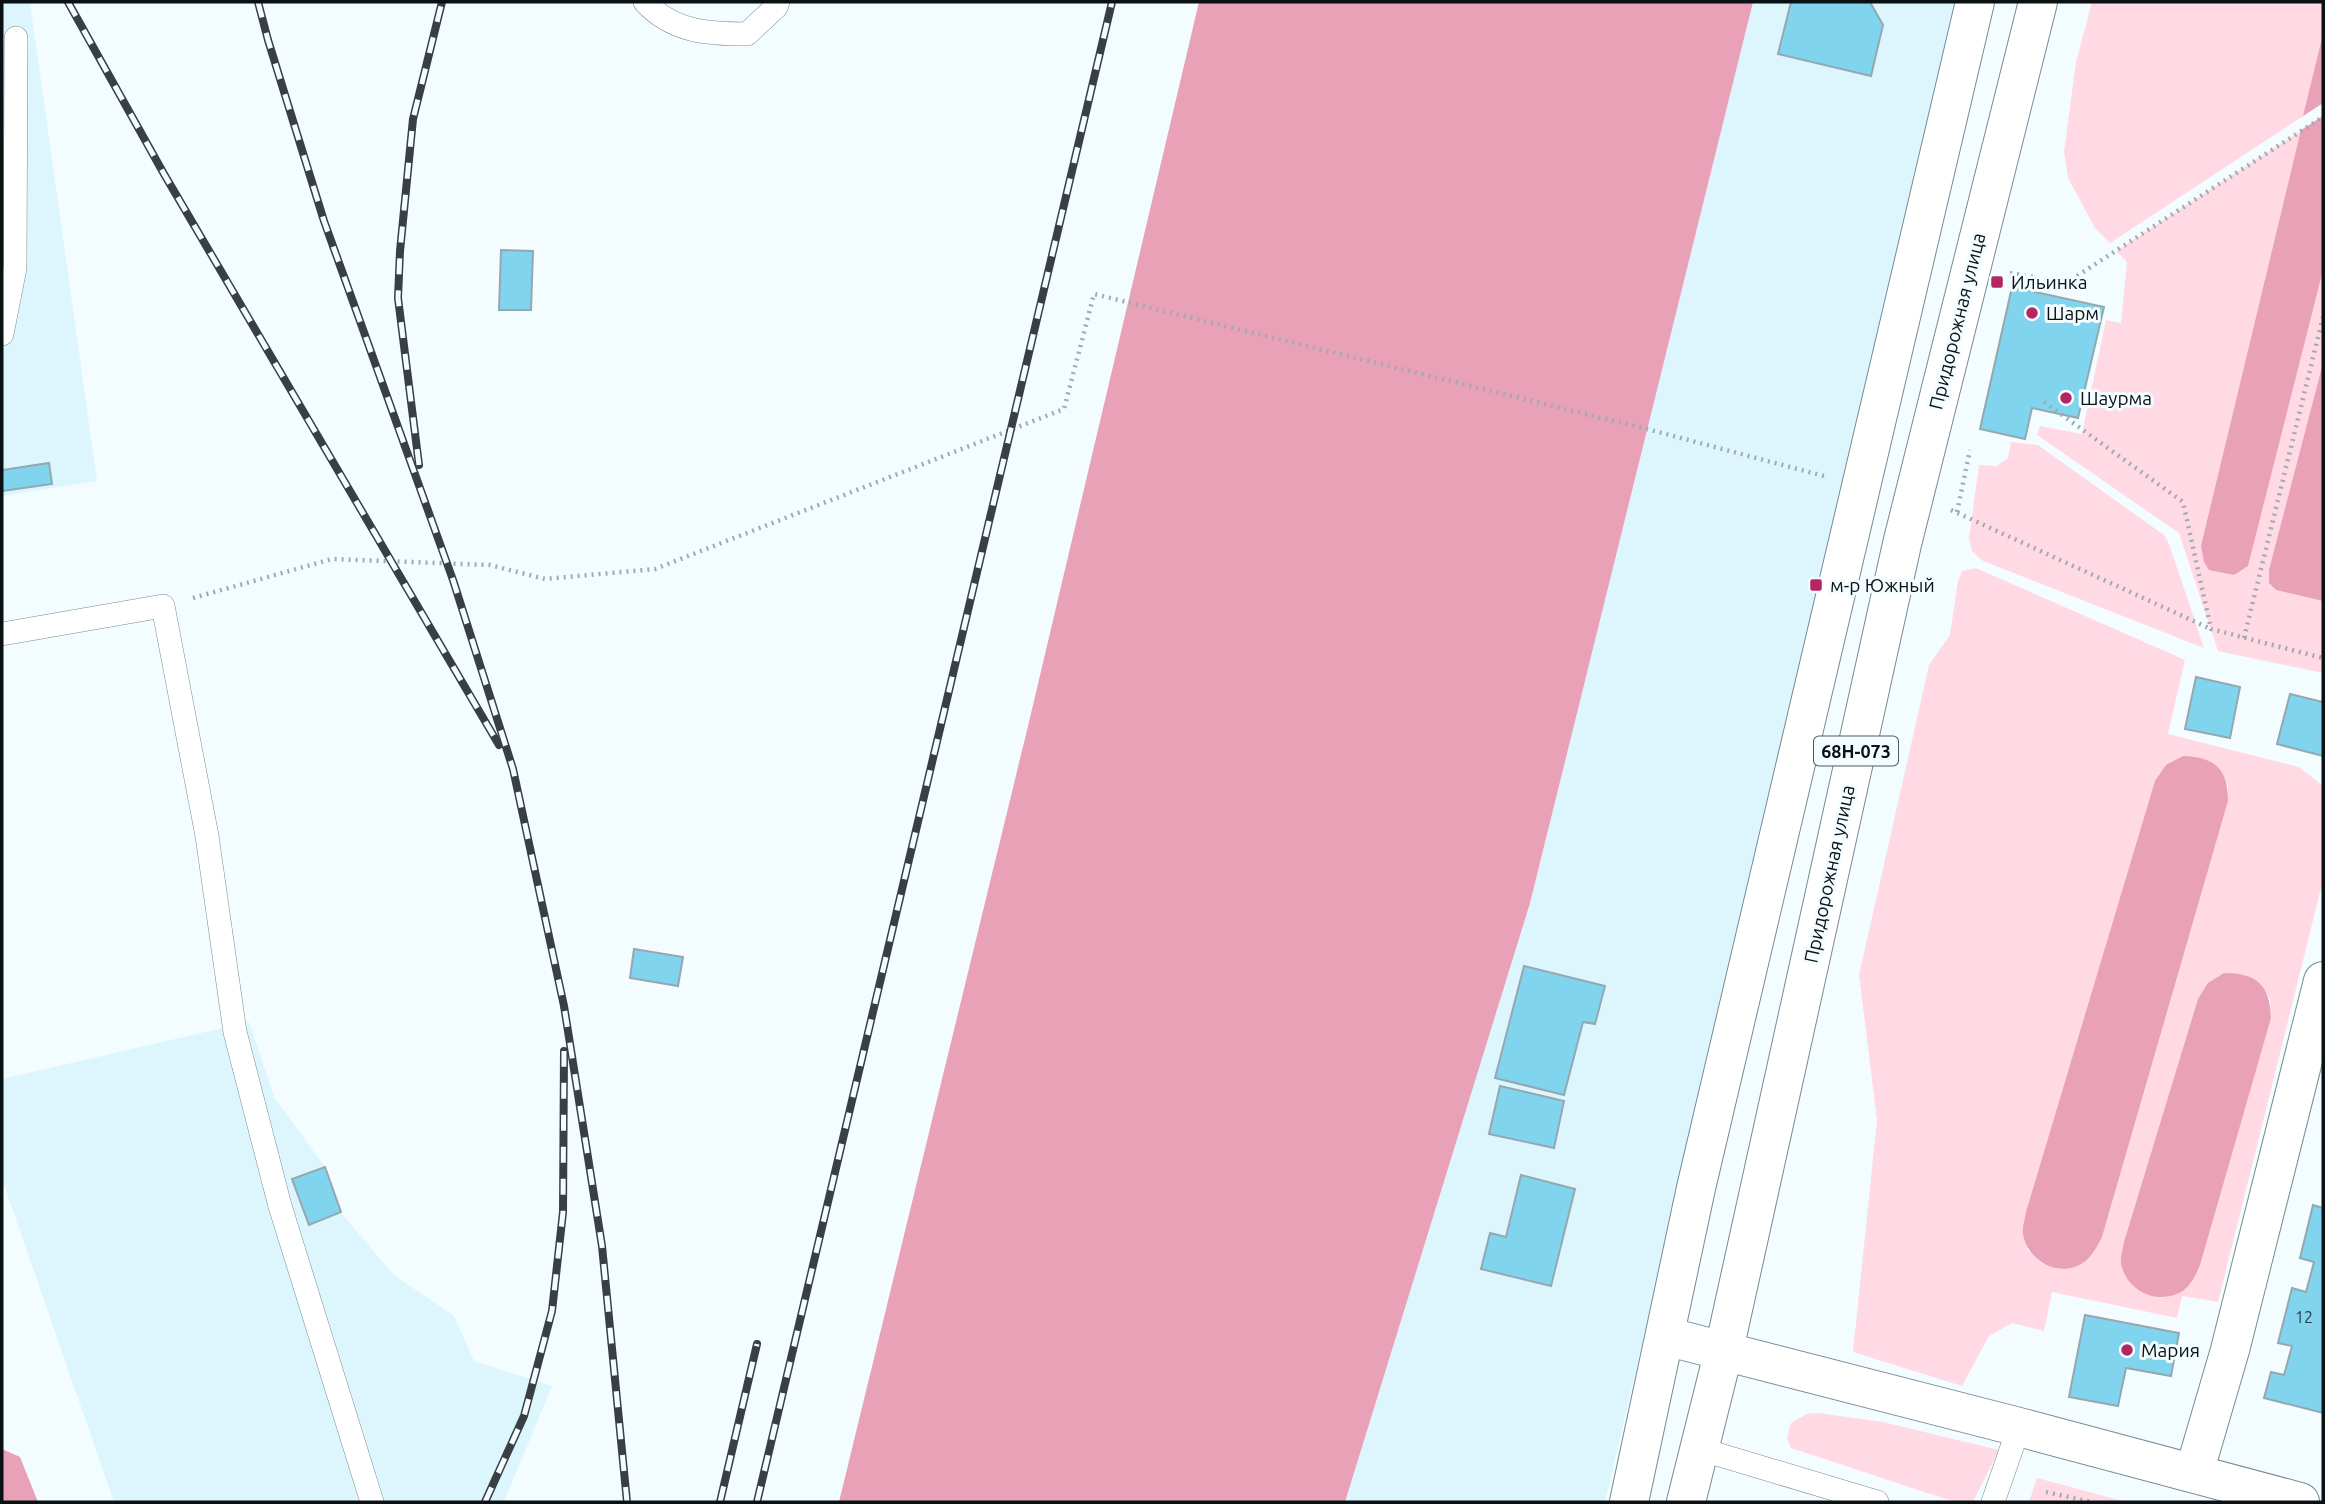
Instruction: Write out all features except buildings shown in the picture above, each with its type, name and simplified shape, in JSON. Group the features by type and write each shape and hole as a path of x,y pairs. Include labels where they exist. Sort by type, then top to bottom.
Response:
{"main road":[{"name":"68Н-073","path":"1629,1502 1706,1148 1976,2"},
{"name":"Придорожная улица","path":"1686,1502 1724,1350 1902,544 2038,2"},
{"path":"2194,1473 2230,1350 2323,981"},
{"path":"1665,1336 2300,1502"}],"lane":[{"path":"645,2 675,26 714,34 747,34 778,2"},
{"path":"2,334 15,268 16,38"},
{"path":"2,634 163,607 207,836 235,1032 280,1206 372,1502"},
{"path":"1993,1502 2019,1427"},
{"path":"1700,1448 1877,1502"}],"path":[{"path":"2006,285 2008,272 2066,283 2323,117"},
{"path":"163,607 332,559 491,565 545,579 655,569 1064,409 1094,294 1647,429 1816,474"},
{"path":"2244,638 2323,317"},
{"path":"2044,402 2183,502 2211,629"},
{"path":"1970,449 1957,512 2211,629 2323,658"},
{"path":"2046,1492 2092,1502"}],"shaded area":[{"path":"2,2 30,2 97,481 2,496"},
{"path":"1199,2 1753,2 1530,903 1345,1502 839,1502 1029,722"},
{"path":"1753,2 1957,2 1605,1502 1345,1502 1530,903"},
{"path":"2092,2 2323,2 2323,103 2110,243 2095,228 2068,178 2064,152 2076,62"},
{"path":"2323,34 2323,103 2303,116"},
{"path":"2323,116 2323,673 2218,651 2179,533 2037,435 2040,426 2082,434 2106,320 2121,323 2127,262 2116,251"},
{"path":"2323,116 2323,270 2248,566 2234,575 2209,570 2204,562 2201,546 2301,130"},
{"path":"2323,363 2323,601 2276,590 2269,583 2269,570"},
{"path":"2011,442 2038,445 2164,535 2204,648 1983,561 1972,551 1969,539 1979,465 1997,466 2008,458"},
{"path":"1976,568 2185,660 2168,734 2299,767 2323,786 2323,880 2218,1302 2182,1296 2177,1318 2052,1292 2044,1331 2012,1323 1989,1336 1962,1386 1853,1352 1877,1120 1859,975 1929,665 1950,635 1962,571","holes":["2228,782 2228,801 2102,1237 2059,1269 2041,1263 2027,1249","2260,983 2270,999 2271,1018 2192,1282 2177,1294 2159,1298"]},
{"path":"2183,756 2204,759 2218,767 2225,781 2228,801 2102,1237 2082,1264 2059,1269 2050,1267 2042,1263 2025,1243 2023,1231 2026,1212 2155,781 2166,765"},
{"path":"2224,973 2245,975 2260,983 2268,997 2271,1018 2200,1265 2192,1282 2182,1292 2158,1297 2142,1292 2128,1280 2121,1261 2124,1242 2198,999 2208,983"},
{"path":"249,1022 274,1097 325,1167 341,1213 394,1275 454,1316 474,1361 552,1386 504,1502 114,1502 2,1179 2,1079"},
{"path":"1818,1413 1883,1422 1999,1450 1973,1502 1955,1502 1791,1448 1787,1438 1791,1423 1807,1414"},
{"path":"2,1449 20,1457 38,1502 2,1502"},
{"path":"2037,1478 2126,1502 2029,1502"}],"railway":[{"path":"68,2 164,174 499,745"},
{"path":"258,2 324,221 453,580 513,769 564,1006 602,1246 627,1502"},
{"path":"419,465 398,298 400,251 413,119 442,2"},
{"path":"757,1502 1112,2"},
{"path":"485,1502 524,1416 552,1311 563,1212 564,1051"},
{"path":"720,1502 757,1344"}],"place":[{"name":"Ильинка","path":"1997,282"},
{"name":"Шарм","path":"2032,313"},
{"name":"Шаурма","path":"2066,398"},
{"name":"м-р Южный","path":"1816,585"},
{"name":"Мария","path":"2127,1350"}]}
